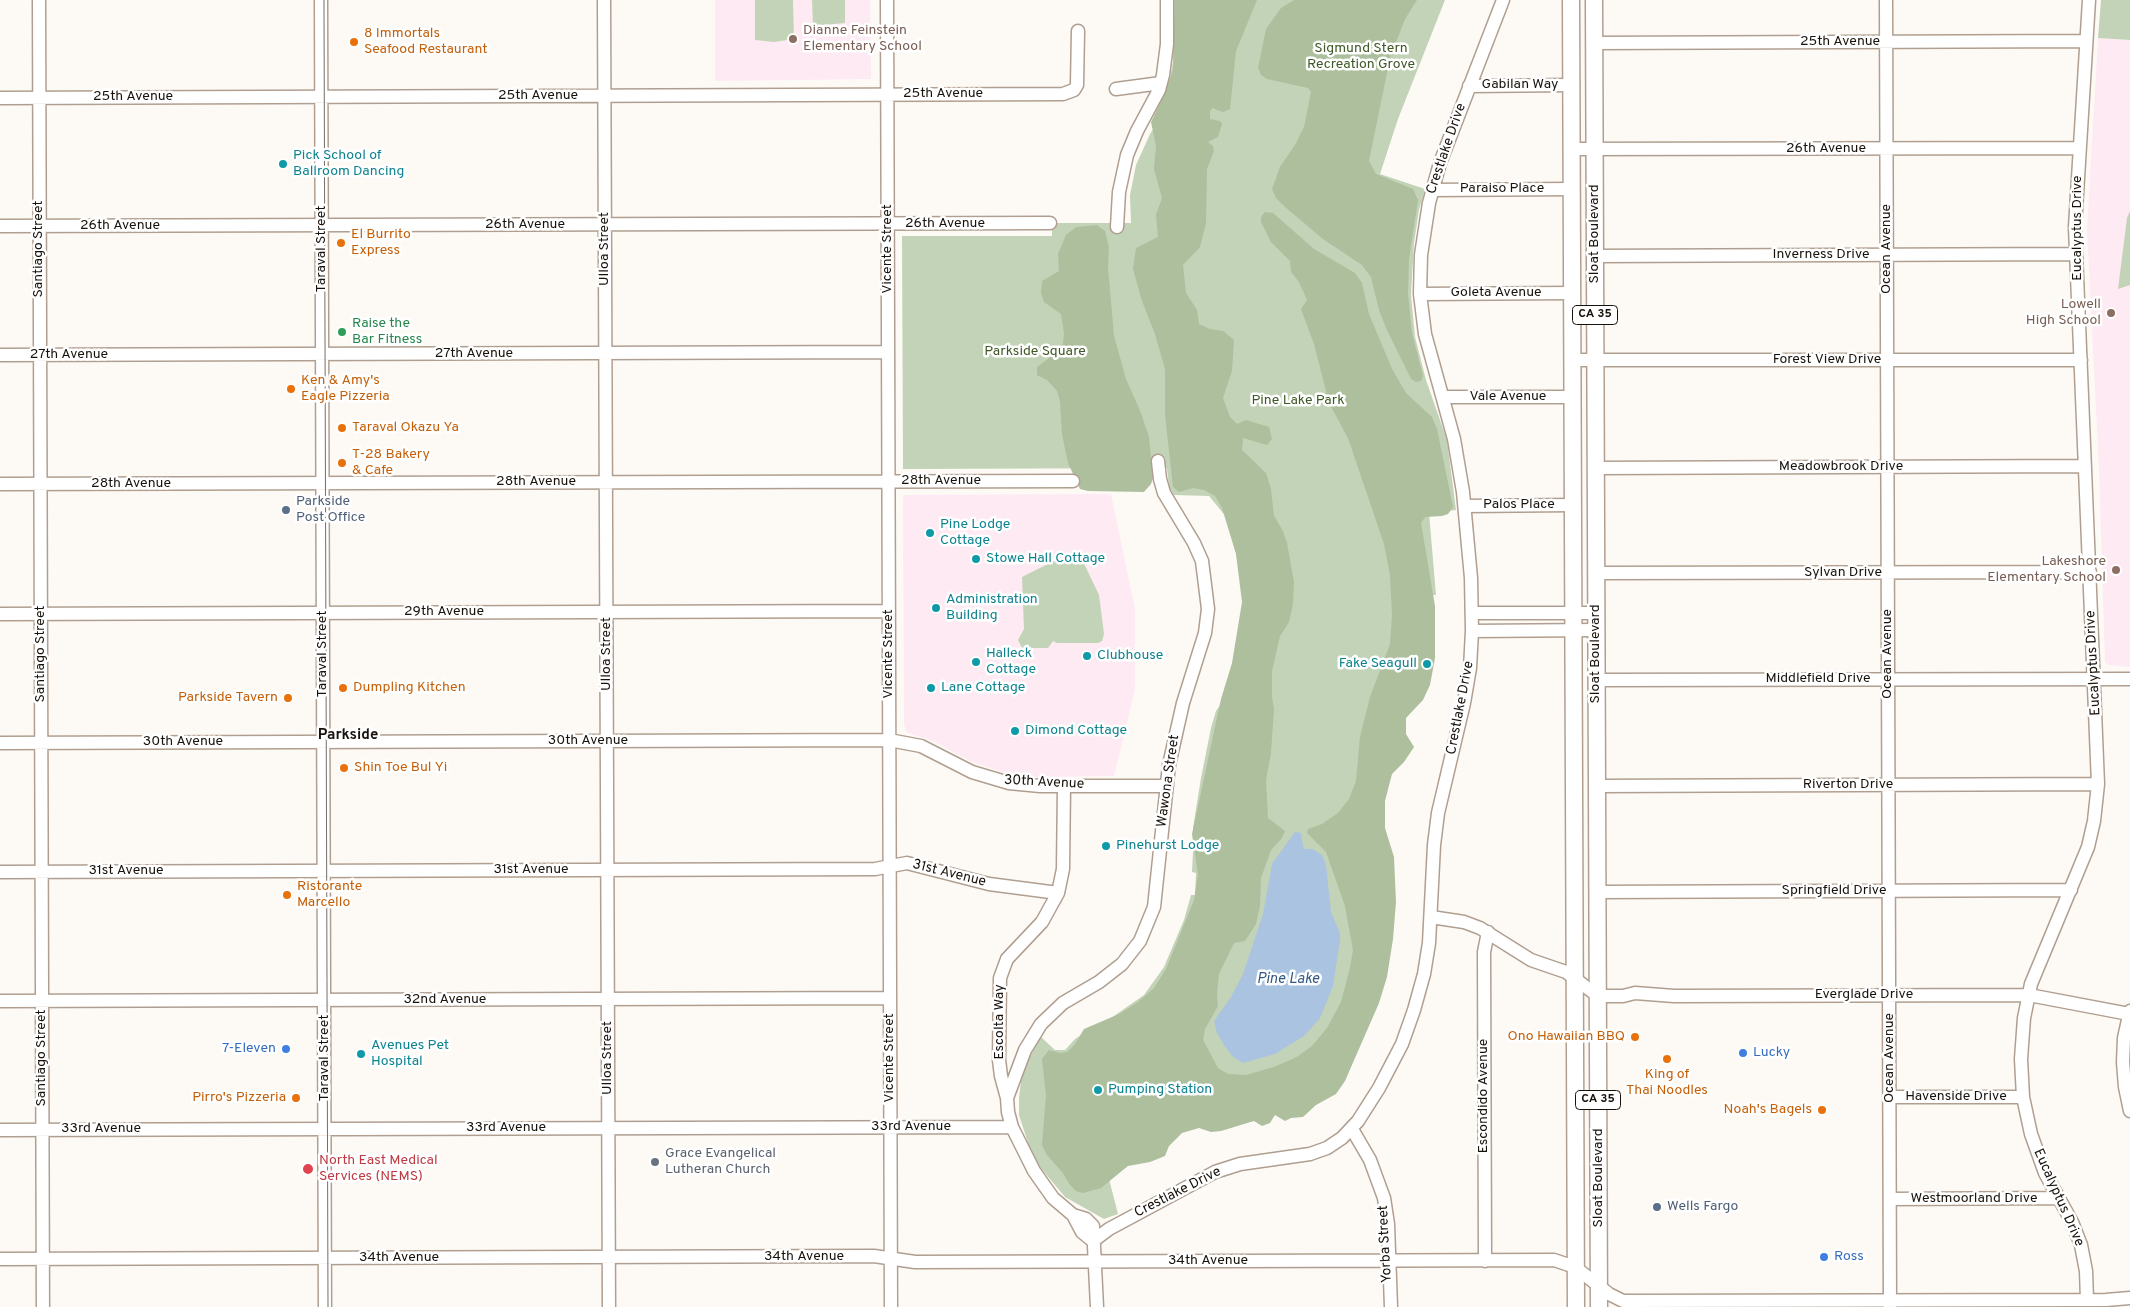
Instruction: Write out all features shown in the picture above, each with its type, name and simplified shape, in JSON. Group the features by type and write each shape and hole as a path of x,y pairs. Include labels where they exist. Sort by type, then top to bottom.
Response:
{"main road":[{"name":"Sloat Boulevard","path":"1571,0 1576,1307"},
{"name":"Sloat Boulevard","path":"1594,0 1599,1307"}],"street":[{"name":"Santiago Street","path":"39,0 43,1307"},
{"name":"Taraval Street","path":"321,0 325,1307"},
{"name":"Ulloa Street","path":"604,0 609,1307"},
{"name":"Vicente Street","path":"887,0 891,1307"},
{"path":"1117,227 1119,192 1127,155 1161,83 1166,52 1166,0"},
{"name":"Crestlake Drive","path":"1093,1241 1109,1229 1209,1175 1240,1164 1310,1154 1336,1143 1352,1128 1380,1088 1408,1027 1424,974 1431,917 1436,830 1467,687 1473,613 1465,506 1456,451 1427,346 1420,294 1423,241 1432,190 1444,151 1503,0"},
{"name":"Ocean Avenue","path":"1886,0 1890,1304"},
{"name":"Eucalyptus Drive","path":"2087,1300 2086,1271 2081,1245 2072,1222 2045,1173 2035,1147 2023,1096 2021,1052 2029,995 2039,962 2071,890 2091,834 2098,784 2075,213 2089,0"},
{"name":"25th Avenue","path":"0,98 1063,94 1074,90 1078,81 1078,31"},
{"name":"25th Avenue","path":"1594,44 2086,41"},
{"path":"1116,89 1161,83"},
{"name":"Gabilan Way","path":"1469,86 1572,85"},
{"name":"26th Avenue","path":"1572,149 2079,148"},
{"name":"Paraiso Place","path":"1432,190 1572,189"},
{"name":"26th Avenue","path":"0,226 1050,223"},
{"name":"Inverness Drive","path":"1595,256 2076,254"},
{"name":"Goleta Avenue","path":"1420,294 1572,293"},
{"name":"27th Avenue","path":"0,355 888,352"},
{"name":"Forest View Drive","path":"1572,360 2081,360"},
{"name":"Vale Avenue","path":"1442,397 1572,397"},
{"name":"Wawona Street","path":"1097,1307 1094,1230 1092,1223 1086,1218 1074,1215 1054,1198 1041,1182 1025,1156 1012,1127 1007,1098 1025,1050 1041,1024 1063,1003 1099,982 1115,970 1135,949 1152,915 1156,897 1171,758 1183,703 1205,633 1208,609 1204,571 1199,552 1164,493 1158,461"},
{"name":"Meadowbrook Drive","path":"1596,468 2085,466"},
{"name":"28th Avenue","path":"0,484 1073,481"},
{"name":"Palos Place","path":"1465,506 1573,505"},
{"name":"Sylvan Drive","path":"1596,574 2090,572"},
{"name":"29th Avenue","path":"0,614 889,611"},
{"path":"1473,613 1596,613"},
{"path":"1472,631 1596,630"},
{"name":"Middlefield Drive","path":"1596,680 2130,679"},
{"name":"30th Avenue","path":"0,743 889,740 921,746 963,768 999,781 1029,785 1167,786"},
{"name":"Riverton Drive","path":"1597,786 2098,784"},
{"name":"Escolta Way","path":"1007,1098 999,1060 998,994 1000,974 1012,953 1044,919 1058,893 1063,868 1064,786"},
{"name":"31st Avenue","path":"0,872 875,869 906,863 989,884 1058,893"},
{"name":"Springfield Drive","path":"1597,892 2071,890"},
{"path":"1431,917 1464,922 1488,932 1531,960 1566,972 1598,996"},
{"name":"Escondido Avenue","path":"1485,1261 1484,952 1488,932"},
{"name":"Everglade Drive","path":"1598,996 1623,996 1635,993 1674,996 2029,995 2129,1013"},
{"name":"32nd Avenue","path":"0,1001 890,998"},
{"path":"2129,1013 2122,1062 2130,1111"},
{"name":"Havenside Drive","path":"1890,1097 2023,1096"},
{"name":"33rd Avenue","path":"0,1130 1012,1127"},
{"name":"Yorba Street","path":"1352,1128 1370,1160 1384,1198 1388,1224 1391,1307"},
{"name":"Westmoorland Drive","path":"1890,1199 2058,1198"},
{"name":"34th Avenue","path":"0,1259 874,1256 915,1262 1554,1260 1576,1267 1623,1304"},
{"path":"1623,1304 1890,1304 2130,1298"}],"shaded area":[{"name":"Dianne Feinstein Elementary School","path":"715,0 870,0 871,79 715,81"},
{"name":"Lowell High School","path":"2098,38 2130,40 2130,667 2109,665 2105,662 2099,469 2087,229"},
{"path":"1111,494 1135,609 1135,690 1114,776 1035,777 1002,772 970,761 935,742 906,732 904,724 903,495"}],"green space":[{"path":"755,0 793,0 794,39 774,42 755,40"},
{"path":"812,0 845,0 845,23 813,26"},
{"name":"Pine Lake Park","path":"1174,0 1445,0 1398,119 1380,174 1425,189 1419,210 1414,243 1411,295 1415,337 1426,380 1447,440 1456,510 1429,513 1436,595 1411,595 1378,810 1371,933 1330,1045 1107,1171 1118,1214 1104,1219 1065,1197 1040,1167 1029,1146 1019,1115 1021,1081 1027,1062 1041,1037 1055,1050 1065,1050 1075,1039 1092,1028 1094,1030 1144,995 1164,967 1184,920 1191,895 1195,895 1196,873 1192,872 1193,851 1190,850 1201,778 1211,728 1216,711 1223,701 1249,602 1227,518 1209,496 1174,495 1169,487 1167,468 903,469 902,236 1052,236 1052,223 1131,223 1130,195 1136,165 1150,134 1165,111 1173,61"},
{"path":"1175,0 1257,0 1236,51 1230,109 1223,112 1212,108 1210,112 1210,119 1220,121 1222,124 1218,137 1208,142 1213,146 1214,151 1207,169 1206,223 1200,247 1183,265 1186,293 1197,310 1199,324 1210,329 1223,331 1234,340 1232,371 1223,398 1230,417 1237,424 1246,420 1269,427 1272,439 1267,445 1243,438 1242,450 1266,473 1271,489 1274,516 1283,531 1287,543 1294,582 1293,604 1289,622 1280,636 1272,671 1274,709 1271,753 1266,780 1268,818 1285,831 1282,838 1271,850 1261,878 1260,906 1256,924 1245,941 1234,943 1219,974 1218,1006 1205,1029 1203,1040 1218,1068 1228,1074 1246,1075 1274,1067 1297,1057 1312,1046 1327,1028 1341,1002 1353,950 1345,906 1326,852 1307,833 1308,829 1322,824 1338,813 1349,799 1356,781 1360,737 1370,697 1390,644 1392,615 1390,575 1384,544 1348,438 1329,403 1314,344 1301,309 1307,300 1299,282 1291,272 1290,261 1271,242 1261,222 1261,217 1265,212 1273,213 1314,249 1355,273 1362,283 1369,314 1392,369 1406,393 1432,417 1437,429 1453,507 1448,514 1425,517 1421,523 1435,606 1435,658 1430,685 1423,700 1406,718 1406,734 1414,747 1404,762 1392,774 1385,801 1385,828 1394,857 1396,902 1387,977 1379,1003 1345,1081 1336,1094 1316,1105 1303,1117 1291,1118 1285,1121 1275,1115 1270,1123 1262,1126 1254,1121 1221,1131 1211,1132 1199,1128 1182,1133 1169,1146 1165,1156 1150,1162 1128,1166 1101,1188 1083,1193 1076,1191 1070,1185 1062,1172 1047,1155 1042,1145 1046,1096 1042,1059 1049,1050 1060,1053 1067,1052 1075,1044 1084,1029 1119,1014 1138,1002 1154,988 1166,969 1194,900 1198,874 1192,834 1221,699 1232,663 1242,602 1236,554 1222,508 1215,496 1204,490 1193,488 1179,492 1173,487 1165,415 1165,369 1133,269 1136,248 1158,237 1156,215 1162,198 1154,169 1156,146 1151,122 1165,93 1173,69"},
{"name":"Sigmund Stern Recreation Grove","path":"1294,0 1417,0 1405,19 1390,58 1369,161 1376,174 1413,189 1418,200 1409,259 1408,294 1412,333 1423,376 1421,381 1416,382 1411,379 1379,310 1371,277 1362,265 1323,239 1284,206 1276,198 1272,189 1280,167 1295,145 1304,127 1311,92 1308,88 1267,79 1261,75 1258,68 1266,29 1281,8"},
{"path":"2101,0 2130,0 2130,40 2098,38"},
{"path":"2130,211 2130,285 2118,289 2127,218"},
{"path":"1097,225 1105,231 1109,247 1108,267 1114,336 1126,379 1149,437 1153,478 1151,484 1144,492 1088,491 1080,489 1068,463 1062,434 1060,401 1057,391 1047,380 1037,375 1037,367 1056,353 1063,344 1064,333 1061,314 1044,302 1041,293 1042,281 1059,271 1058,254 1066,235 1076,227"},
{"path":"1078,551 1099,595 1104,634 1102,641 1098,643 1057,643 1053,641 1048,648 1022,648 1018,640 1024,629 1022,577 1072,552"}],"water":[{"name":"Pine Lake","path":"1295,832 1301,833 1305,849 1313,849 1322,855 1326,865 1331,912 1340,933 1333,986 1320,1018 1304,1036 1275,1054 1243,1063 1232,1056 1224,1045 1217,1033 1214,1021 1231,997 1243,974 1263,914 1272,864"}],"tram line":[{"path":"324,0 328,1307"}],"place":[{"name":"Dianne Feinstein Elementary School","path":"793,39"},
{"name":"8 Immortals Seafood Restaurant","path":"354,42"},
{"name":"Pick School of Ballroom Dancing","path":"283,164"},
{"name":"El Burrito Express","path":"341,243"},
{"name":"Lowell High School","path":"2111,313"},
{"name":"Raise the Bar Fitness","path":"342,332"},
{"name":"Ken & Amy's Eagle Pizzeria","path":"291,389"},
{"name":"Taraval Okazu Ya","path":"342,428"},
{"name":"T-28 Bakery & Cafe","path":"342,463"},
{"name":"Parkside Post Office","path":"286,510"},
{"name":"Pine Lodge Cottage","path":"930,533"},
{"name":"Stowe Hall Cottage","path":"976,559"},
{"name":"Lakeshore Elementary School","path":"2116,570"},
{"name":"Administration Building","path":"936,608"},
{"name":"Clubhouse","path":"1087,656"},
{"name":"Halleck Cottage","path":"976,662"},
{"name":"Fake Seagull","path":"1427,664"},
{"name":"Dumpling Kitchen","path":"343,688"},
{"name":"Lane Cottage","path":"931,688"},
{"name":"Parkside Tavern","path":"288,698"},
{"name":"Dimond Cottage","path":"1015,731"},
{"name":"Shin Toe Bul Yi","path":"344,768"},
{"name":"Pinehurst Lodge","path":"1106,846"},
{"name":"Ristorante Marcello","path":"287,895"},
{"name":"Ono Hawaiian BBQ","path":"1635,1037"},
{"name":"7-Eleven","path":"286,1049"},
{"name":"Lucky","path":"1743,1053"},
{"name":"Avenues Pet Hospital","path":"361,1054"},
{"name":"King of Thai Noodles","path":"1667,1059"},
{"name":"Pumping Station","path":"1098,1090"},
{"name":"Pirro's Pizzeria","path":"296,1098"},
{"name":"Noah's Bagels","path":"1822,1110"},
{"name":"Grace Evangelical Lutheran Church","path":"655,1162"},
{"name":"North East Medical Services (NEMS)","path":"308,1169"},
{"name":"Wells Fargo","path":"1657,1207"},
{"name":"Ross","path":"1824,1257"}],"district":[{"name":"Parkside","path":"348,736"}],"park label":[{"name":"Parkside Square","path":"1035,352"}]}
